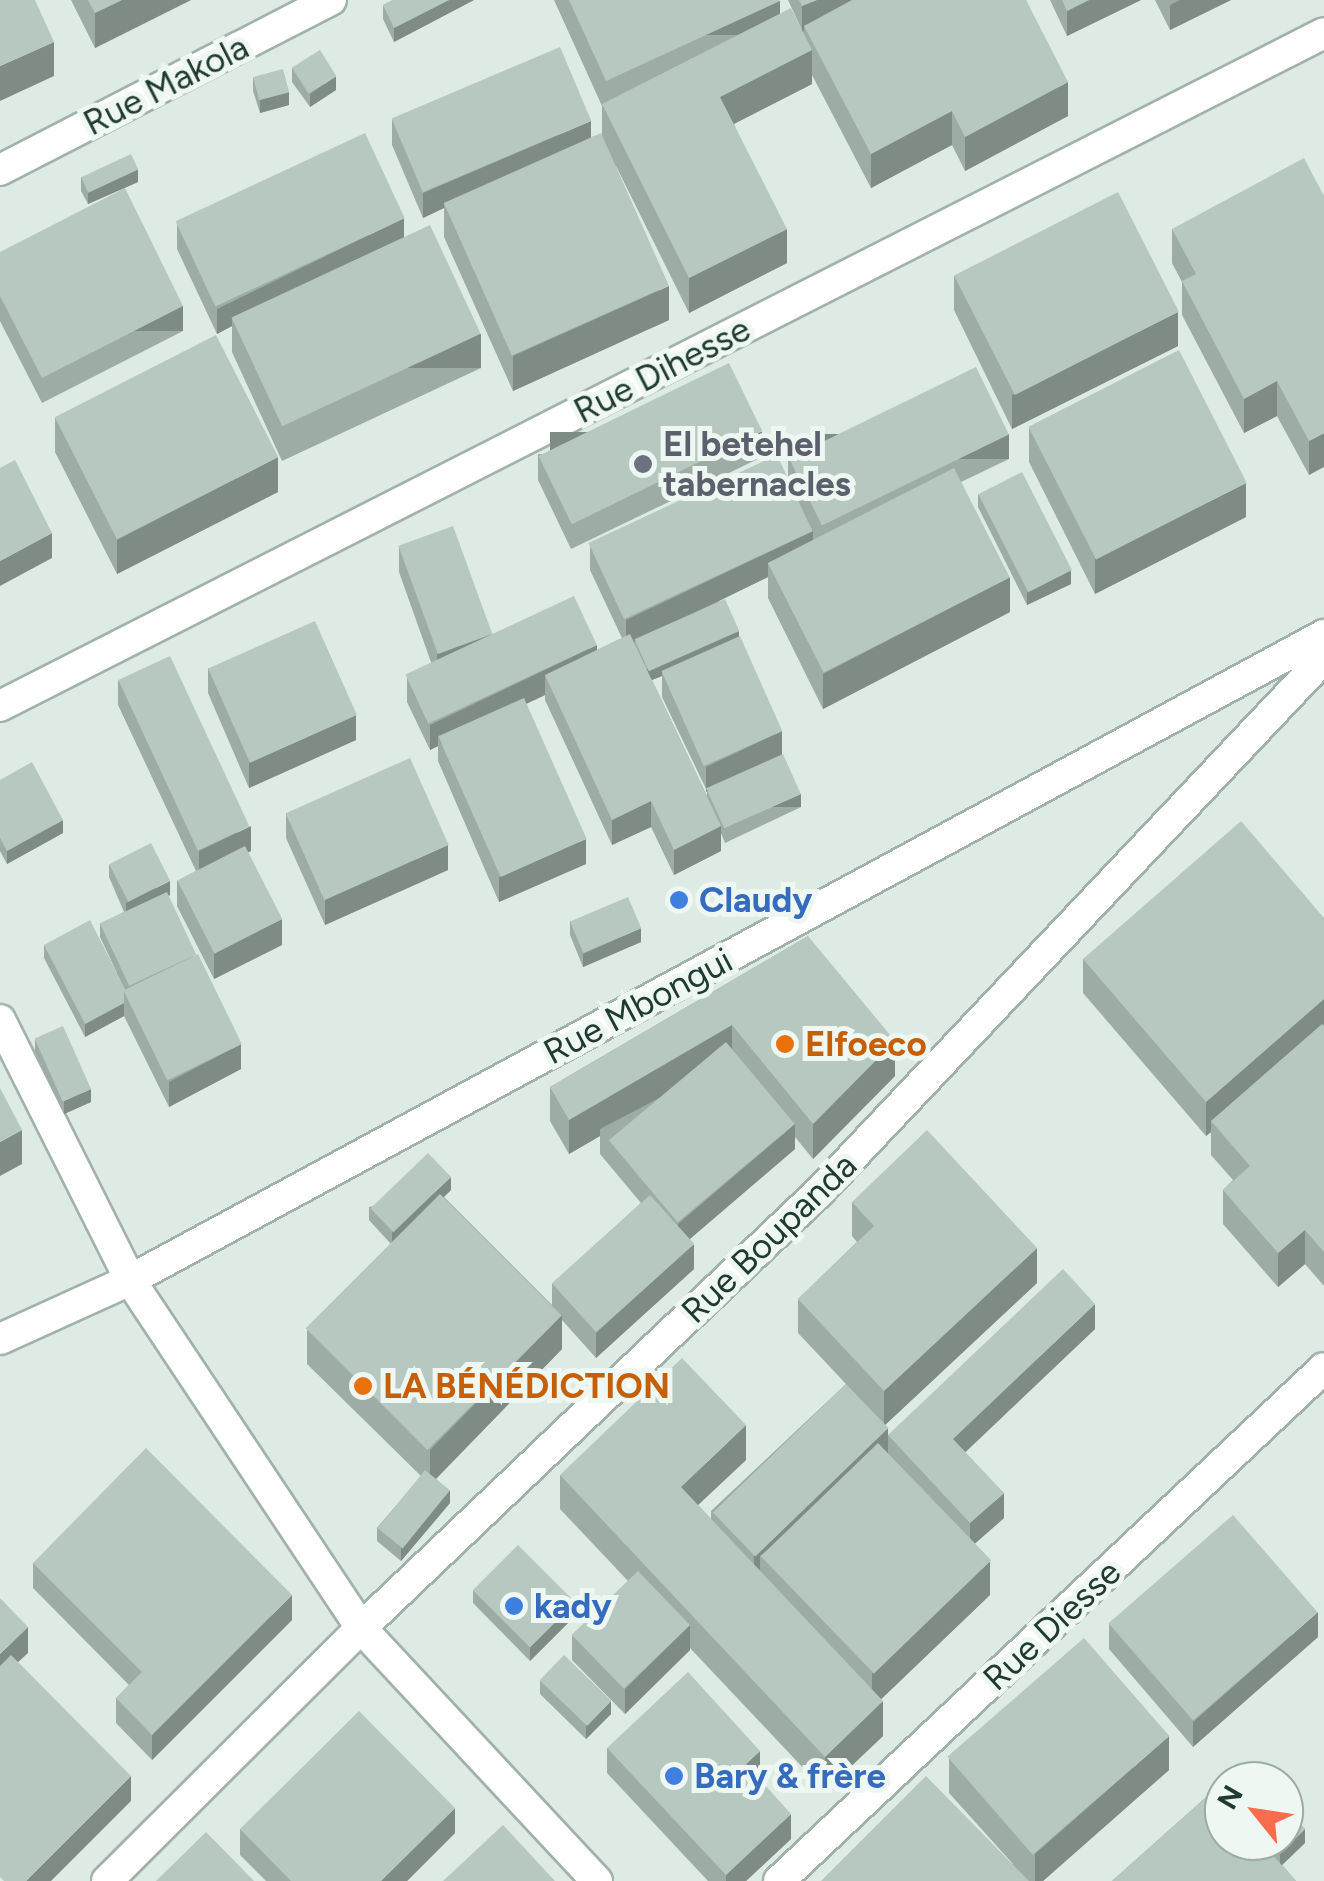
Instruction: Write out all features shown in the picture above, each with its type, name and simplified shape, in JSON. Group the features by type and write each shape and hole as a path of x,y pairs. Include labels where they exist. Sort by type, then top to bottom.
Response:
{"street":[{"name":"Rue Makola","path":"0,170 332,0"},
{"name":"Rue Dihesse","path":"0,706 1324,34"},
{"name":"Rue Mbongui","path":"0,1339 130,1280 1324,635"},
{"name":"Rue Boupanda","path":"107,1881 361,1628 820,1191 1324,658"},
{"path":"0,1020 130,1280 361,1628 597,1881"},
{"name":"Rue Diesse","path":"780,1881 1324,1368"}],"building":[{"path":"0,0 35,0 54,42 0,66"},
{"path":"88,0 122,0 95,13"},
{"path":"393,0 449,0 394,28 383,5"},
{"path":"569,0 779,0 780,1 606,81"},
{"path":"852,0 1026,0 1068,82 965,137 952,111 871,154 804,26"},
{"path":"1062,0 1089,0 1067,11"},
{"path":"791,8 812,50 720,97 787,229 689,278 602,104"},
{"path":"560,47 591,121 423,192 392,119"},
{"path":"320,50 336,76 308,94 292,67"},
{"path":"283,69 289,92 259,100 253,77"},
{"path":"365,133 405,218 215,307 176,221"},
{"path":"601,133 669,286 512,356 444,203"},
{"path":"131,154 138,169 88,193 81,177"},
{"path":"1304,158 1324,196 1324,433 1309,441 1277,381 1244,399 1182,281 1196,274 1172,229"},
{"path":"125,188 183,306 42,378 0,296 0,252"},
{"path":"1118,192 1179,311 1015,395 954,276"},
{"path":"430,225 481,334 282,426 232,318"},
{"path":"216,335 278,457 117,539 55,417"},
{"path":"1179,350 1247,483 1096,559 1028,427"},
{"path":"729,363 762,431 572,524 538,456"},
{"path":"976,367 1009,434 822,526 789,458"},
{"path":"777,455 812,531 624,619 588,543"},
{"path":"15,460 52,533 0,561 0,468"},
{"path":"954,468 1010,578 824,672 768,563"},
{"path":"1022,472 1072,570 1028,592 978,494"},
{"path":"453,526 492,634 438,654 398,546"},
{"path":"574,596 597,645 428,724 405,675"},
{"path":"725,599 739,631 649,671 635,639"},
{"path":"315,621 357,715 250,763 208,669"},
{"path":"630,634 721,826 674,850 651,801 612,820 545,675"},
{"path":"740,636 782,731 704,766 661,671"},
{"path":"170,656 249,826 198,850 118,680"},
{"path":"524,698 587,839 501,877 438,736"},
{"path":"783,754 801,794 724,828 706,788"},
{"path":"410,758 449,845 324,900 286,813"},
{"path":"32,762 63,820 7,851 0,838 0,780"},
{"path":"1241,821 1324,918 1324,999 1206,1102 1083,959"},
{"path":"151,843 170,880 128,902 109,864"},
{"path":"245,846 282,919 215,954 177,881"},
{"path":"167,892 196,955 129,986 100,923"},
{"path":"628,897 641,928 583,953 570,922"},
{"path":"90,920 126,991 124,1003 85,1024 44,945"},
{"path":"808,936 895,1041 813,1124 732,1025 569,1120 550,1087"},
{"path":"198,954 242,1044 167,1080 123,990"},
{"path":"1322,1024 1324,1252 1305,1230 1278,1253 1223,1190 1250,1166 1211,1121"},
{"path":"63,1026 91,1089 63,1102 35,1039"},
{"path":"726,1042 795,1124 678,1222 609,1140"},
{"path":"0,1088 22,1130 0,1142"},
{"path":"927,1130 1037,1248 884,1391 798,1299 874,1226 852,1202"},
{"path":"428,1153 451,1177 393,1232 370,1209"},
{"path":"440,1194 562,1316 427,1450 306,1328"},
{"path":"650,1195 694,1244 596,1332 552,1283"},
{"path":"1063,1269 1095,1304 953,1439 1004,1493 970,1523 888,1435"},
{"path":"682,1358 746,1425 681,1487 883,1701 825,1757 560,1475"},
{"path":"846,1384 888,1428 755,1556 713,1513"},
{"path":"878,1443 991,1560 874,1673 761,1556"},
{"path":"146,1448 292,1595 152,1735 116,1698 142,1672 33,1563"},
{"path":"425,1470 450,1490 403,1548 378,1528"},
{"path":"1233,1515 1318,1612 1193,1721 1108,1623"},
{"path":"518,1545 575,1602 530,1648 473,1590"},
{"path":"638,1571 690,1625 624,1689 572,1635"},
{"path":"0,1598 28,1627 0,1654"},
{"path":"1084,1638 1169,1736 1033,1855 947,1757"},
{"path":"11,1655 131,1776 26,1881 4,1881 0,1877 0,1666"},
{"path":"564,1655 611,1701 587,1726 540,1680"},
{"path":"688,1672 760,1751 746,1764 791,1814 726,1875 607,1748"},
{"path":"359,1711 455,1808 381,1881 291,1881 240,1829"},
{"path":"926,1776 1029,1881 821,1881"},
{"path":"1204,1799 1204,1861 1278,1861 1296,1881 1112,1881"},
{"path":"503,1825 555,1881 443,1881"},
{"path":"206,1832 254,1881 156,1881"}],"place":[{"name":"El betehel tabernacles","path":"643,464"},
{"name":"Claudy","path":"679,900"},
{"name":"Elfoeco","path":"785,1044"},
{"name":"LA BÉNÉDICTION","path":"363,1386"},
{"name":"kady","path":"514,1606"},
{"name":"Bary & frère","path":"674,1776"}]}
